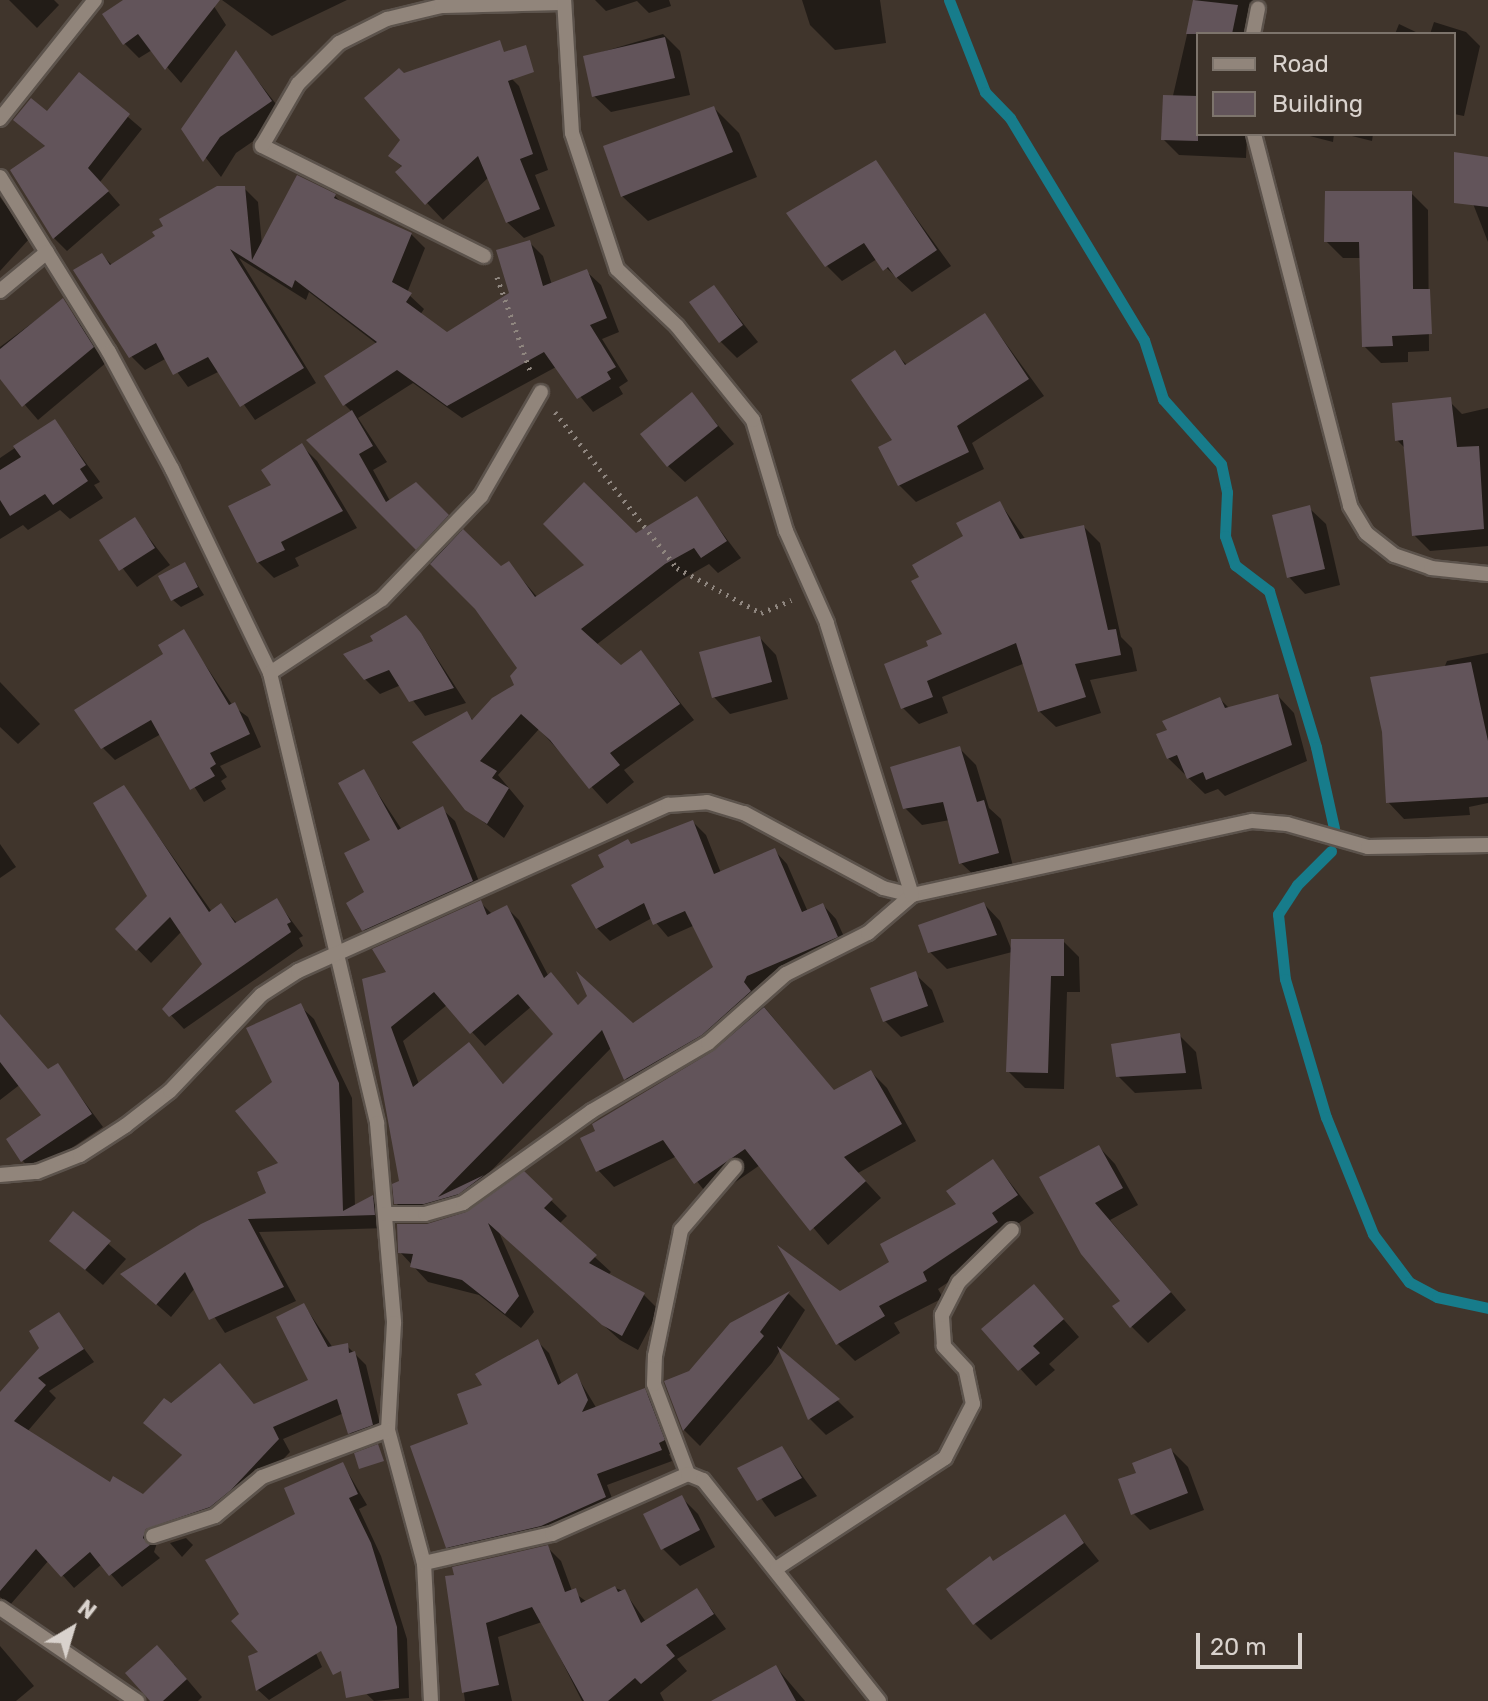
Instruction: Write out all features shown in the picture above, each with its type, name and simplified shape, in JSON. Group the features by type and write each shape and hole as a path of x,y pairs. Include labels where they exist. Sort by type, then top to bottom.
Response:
{"street":[{"path":"0,119 95,0"},
{"path":"484,256 262,146 308,73 339,43 387,19 441,6 564,2 572,133 617,269 677,326 753,420 786,531 814,591 912,895"},
{"path":"1253,32 1258,8"},
{"path":"1255,136 1350,506 1366,533 1394,555 1431,568 1488,574"},
{"path":"0,177 47,252 172,469 270,673 340,955 374,1108 394,1323 388,1430 424,1563 431,1701"},
{"path":"0,291 47,252"},
{"path":"270,673 382,599 481,496 541,392"},
{"path":"0,1175 37,1172 80,1155 125,1126 170,1091 261,995 298,971 340,955 668,805 707,802 744,813 883,888 912,895 1252,821 1287,824 1368,847 1488,845"},
{"path":"386,1214 425,1214 463,1203 592,1111 708,1043 786,974 868,933 912,895"},
{"path":"688,1474 654,1384 655,1356 681,1230 735,1167"},
{"path":"777,1568 945,1458 973,1404 966,1370 944,1346 942,1315 959,1282 1012,1230"},
{"path":"153,1536 215,1516 262,1477 388,1430"},
{"path":"424,1563 552,1534 688,1474 703,1480 777,1568 879,1701"},
{"path":"0,1608 137,1701"}],"path":[{"path":"484,256 492,264 541,392 677,568 761,613 814,591"}],"building":[{"path":"123,0 220,0 165,70 138,34 123,45 102,14"},
{"path":"1193,0 1238,5 1232,32 1186,34"},
{"path":"665,37 675,78 592,97 583,56"},
{"path":"500,40 504,52 526,45 534,72 508,81 533,154 520,159 540,209 506,223 478,156 425,205 395,172 402,166 388,156 400,140 364,98 399,68 404,73"},
{"path":"236,50 272,101 220,137 203,162 181,129"},
{"path":"79,72 130,114 88,168 109,191 53,239 10,170 45,146 13,120 31,98 47,111"},
{"path":"1163,95 1196,96 1198,141 1161,140"},
{"path":"714,106 733,152 621,197 603,146"},
{"path":"1454,152 1488,157 1488,207 1454,203"},
{"path":"876,160 937,250 896,278 888,267 883,271 864,243 825,267 786,213"},
{"path":"297,175 336,194 334,198 412,233 392,282 412,293 406,302 447,332 509,293 496,250 530,240 543,286 587,269 607,318 590,325 616,367 607,372 611,379 577,399 544,352 447,406 397,370 343,406 324,376 377,342 295,280 292,288 230,249 304,368 240,407 208,357 173,375 156,343 129,358 73,270 102,253 110,265 155,236 152,232 163,226 159,219 217,186 245,186 252,260"},
{"path":"1325,191 1412,191 1413,289 1430,289 1432,334 1392,336 1393,346 1362,347 1359,242 1324,242"},
{"path":"714,285 743,325 719,343 689,302"},
{"path":"63,298 94,347 22,407 0,379 0,349"},
{"path":"985,313 1029,379 957,426 969,452 898,486 878,447 892,440 851,380 895,350 905,365"},
{"path":"692,392 718,426 667,467 640,434"},
{"path":"1451,397 1457,447 1479,446 1484,529 1412,536 1403,440 1395,441 1392,403"},
{"path":"352,410 373,446 359,454 386,502 416,482 449,515 416,550 306,440"},
{"path":"55,419 86,465 80,469 88,481 53,505 45,494 10,516 0,500 0,470 21,457 13,446"},
{"path":"302,443 343,511 281,542 285,550 257,563 228,506 271,485 261,470"},
{"path":"584,482 636,533 697,496 727,541 701,558 694,548 665,564 581,629 621,665 641,650 680,704 610,753 620,765 589,789 550,740 521,714 480,761 497,771 492,778 509,788 487,824 465,810 412,742 467,711 472,720 492,698 514,685 510,676 517,668 475,609 430,564 463,529 501,566 509,561 535,597 584,565 543,524"},
{"path":"1000,501 1020,539 1084,525 1108,630 1116,629 1121,655 1075,664 1086,697 1038,712 1016,643 927,681 933,697 901,709 884,664 928,646 926,641 942,634 911,581 919,577 912,565 963,536 956,523"},
{"path":"1310,505 1325,569 1287,578 1272,515"},
{"path":"135,517 155,548 119,571 99,540"},
{"path":"185,562 198,587 171,601 158,576"},
{"path":"406,615 421,633 454,688 409,702 389,670 364,680 343,654 373,641 370,636"},
{"path":"184,629 229,705 235,702 250,734 210,753 216,764 210,768 215,776 190,790 151,720 101,749 74,710 163,654 158,645"},
{"path":"760,636 772,682 712,698 699,652"},
{"path":"1471,662 1488,741 1488,797 1386,803 1382,732 1370,677"},
{"path":"1278,694 1292,745 1206,780 1203,772 1187,779 1177,755 1167,759 1156,734 1167,730 1162,721 1220,697 1225,708"},
{"path":"960,746 977,802 984,800 999,853 959,864 943,802 903,809 890,767"},
{"path":"364,769 398,830 443,806 473,881 362,931 346,903 364,892 344,853 370,840 338,783"},
{"path":"124,785 209,912 221,903 235,923 277,898 291,922 287,924 291,932 169,1017 162,1009 202,964 170,917 136,951 115,929 147,896 93,803"},
{"path":"693,820 714,874 775,848 802,912 823,903 838,937 747,976 744,982 751,991 702,1035 624,1080 602,1030 438,1197 484,1175 459,1194 424,1204 394,1204 392,1184 399,1181 362,979 386,972 372,949 481,900 487,915 507,905 544,978 551,972 578,1005 587,996 576,971 633,1023 713,967 685,911 653,925 644,903 596,929 571,885 604,867 598,855 628,839 631,844","holes":["434,992 470,1034 518,994 553,1034 503,1084 469,1042 413,1087 391,1027"]},
{"path":"984,902 997,935 928,953 918,925"},
{"path":"1011,939 1064,939 1064,976 1051,976 1048,1073 1006,1072"},
{"path":"916,971 928,1006 883,1022 870,988"},
{"path":"301,1003 339,1083 343,1211 373,1195 375,1215 248,1219 284,1287 209,1320 185,1272 156,1305 120,1274 201,1224 266,1193 257,1172 278,1163 235,1111 272,1082 246,1028"},
{"path":"764,1007 834,1090 871,1070 902,1124 844,1157 866,1181 810,1231 745,1149 694,1184 663,1140 596,1172 580,1138 595,1131 592,1124 713,1051"},
{"path":"0,1014 48,1069 58,1063 92,1114 21,1162 6,1139 41,1115 0,1062"},
{"path":"1180,1033 1186,1073 1116,1077 1111,1044"},
{"path":"1099,1145 1123,1188 1095,1203 1171,1292 1130,1328 1112,1306 1120,1301 1081,1254 1039,1177"},
{"path":"993,1159 1018,1195 992,1213 998,1222 923,1272 927,1281 879,1306 885,1316 836,1345 777,1245 840,1291 889,1262 880,1244 956,1204 946,1191"},
{"path":"524,1171 553,1199 544,1208 597,1255 589,1263 645,1293 622,1336 602,1325 488,1223 519,1296 505,1314 462,1280 410,1267 413,1254 398,1253 397,1224 427,1224 466,1212"},
{"path":"73,1211 111,1241 85,1270 49,1241"},
{"path":"1034,1284 1064,1319 1033,1346 1040,1353 1018,1371 981,1329"},
{"path":"790,1291 760,1332 764,1336 683,1431 664,1381 689,1371 730,1323"},
{"path":"304,1303 328,1347 348,1343 349,1353 355,1351 373,1425 348,1434 337,1399 273,1427 279,1439 231,1490 210,1507 146,1529 143,1538 150,1545 109,1576 90,1552 61,1577 36,1549 0,1591 0,1392 39,1348 29,1331 59,1312 84,1349 38,1378 46,1385 14,1421 110,1482 113,1476 143,1494 182,1455 143,1423 164,1398 171,1403 220,1363 254,1404 308,1380 276,1317"},
{"path":"538,1339 558,1385 577,1373 588,1400 582,1412 645,1388 665,1440 659,1443 662,1450 597,1474 606,1497 541,1526 446,1548 410,1446 468,1424 457,1394 482,1385 475,1374"},
{"path":"777,1346 840,1399 808,1420"},
{"path":"378,1444 384,1461 359,1469 354,1453"},
{"path":"782,1446 802,1478 757,1501 737,1468"},
{"path":"1171,1448 1188,1493 1131,1515 1118,1479 1136,1473 1132,1463"},
{"path":"343,1462 358,1494 349,1498 371,1543 397,1627 399,1688 346,1698 341,1671 333,1675 321,1651 256,1691 248,1656 258,1652 231,1621 239,1614 205,1560 295,1514 284,1488"},
{"path":"682,1495 700,1530 661,1550 643,1514"},
{"path":"1065,1514 1084,1543 973,1625 946,1589 990,1556 993,1561"},
{"path":"548,1545 565,1592 576,1588 581,1603 615,1586 618,1592 625,1589 641,1623 697,1588 714,1614 666,1645 675,1656 641,1684 635,1678 608,1701 584,1701 532,1607 486,1623 499,1685 462,1693 445,1576 454,1575 452,1567"},
{"path":"157,1645 187,1679 163,1701 150,1701 125,1673"},
{"path":"776,1665 796,1701 711,1701"}],"waterway":[{"path":"949,0 985,92 1010,118 1144,340 1163,399 1221,464 1227,492 1225,536 1235,565 1269,591 1316,747 1334,828"},
{"path":"1331,851 1297,885 1278,914 1285,979 1326,1117 1373,1234 1409,1282 1437,1297 1488,1308"}]}
